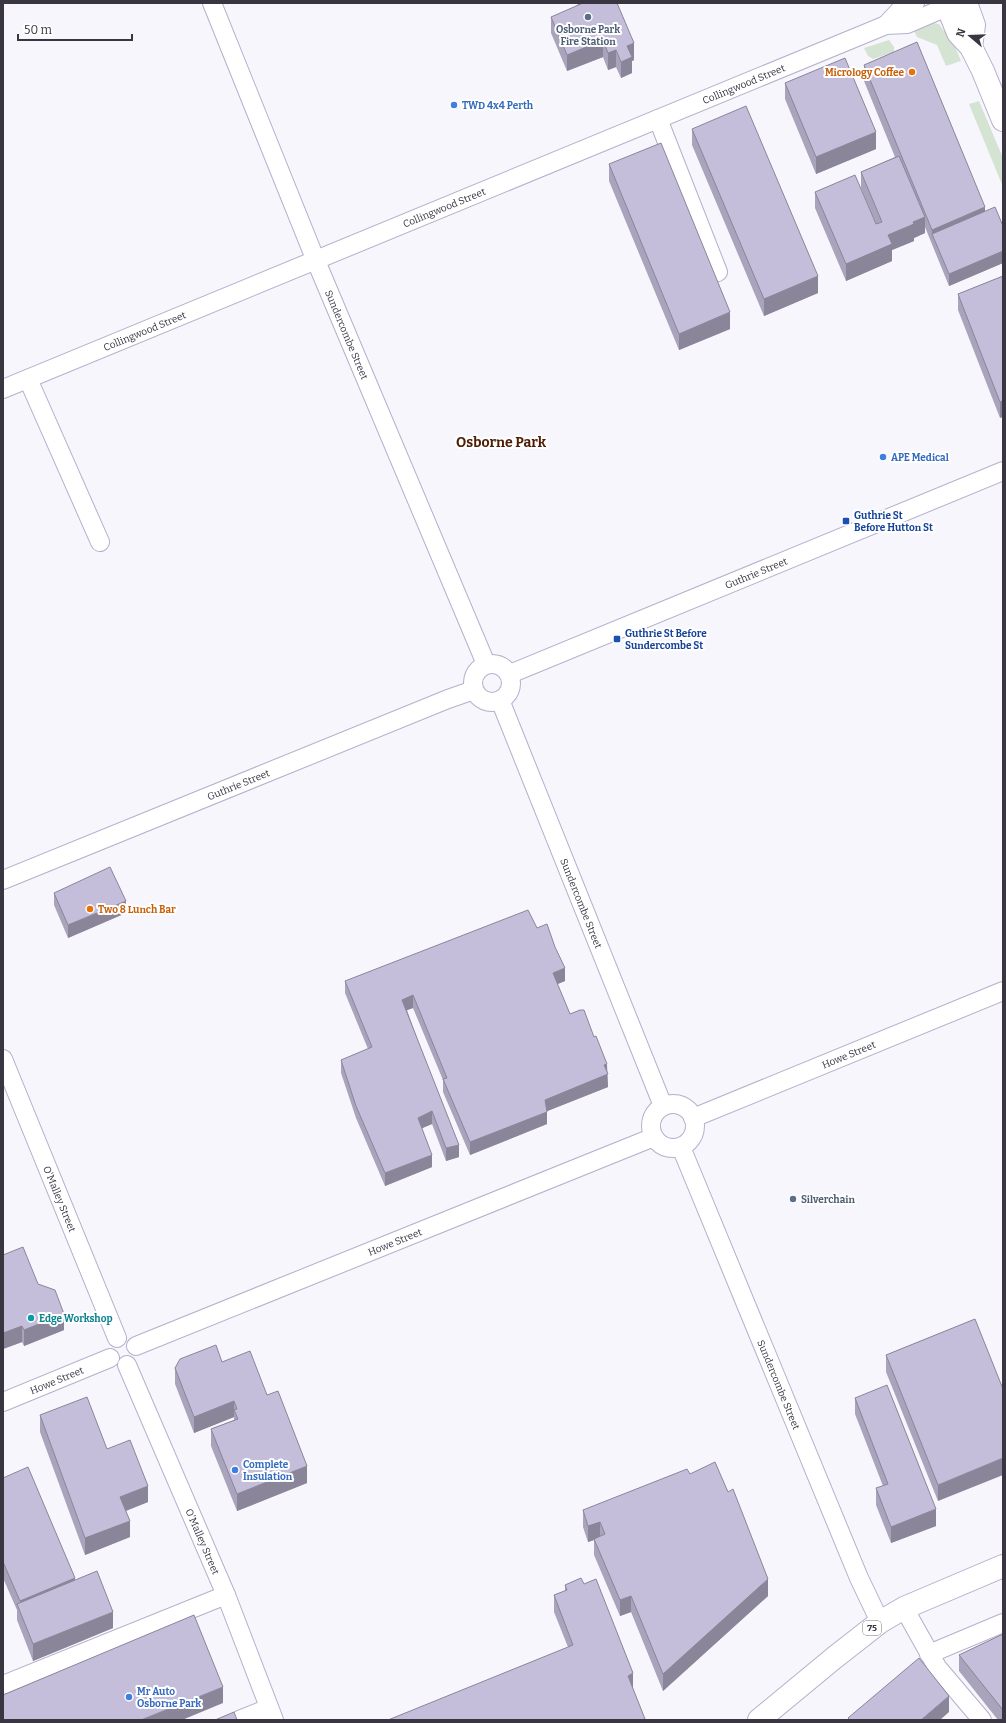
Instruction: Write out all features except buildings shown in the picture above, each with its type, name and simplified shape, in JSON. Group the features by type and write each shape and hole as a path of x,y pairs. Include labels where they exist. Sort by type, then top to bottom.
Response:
{"main road":[{"path":"954,4 958,33 971,46 1003,120"},
{"name":"75","path":"759,1720 880,1622 904,1608 1003,1566"}],"street":[{"name":"Sundercombe Street","path":"212,3 316,260 486,664"},
{"name":"Collingwood Street","path":"886,25 900,10 915,3"},
{"name":"Collingwood Street","path":"3,389 886,25 907,24 954,4"},
{"path":"658,119 718,272"},
{"path":"28,379 100,542"},
{"name":"Guthrie Street","path":"510,674 1003,471"},
{"path":"486,664 500,665 506,668 510,674 511,686 509,692 500,700 490,702 485,701 474,690 474,678 476,672 486,664"},
{"name":"Guthrie Street","path":"3,880 448,699 474,690"},
{"name":"Sundercombe Street","path":"500,700 663,1106"},
{"name":"Howe Street","path":"694,1118 1003,990"},
{"name":"O'Malley Street","path":"3,1059 117,1338"},
{"path":"675,1104 681,1106 691,1113 694,1118 694,1132 687,1143 681,1147 675,1148 663,1146 654,1137 652,1130 654,1116 663,1106 675,1104"},
{"name":"Howe Street","path":"136,1346 654,1137"},
{"name":"Sundercombe Street","path":"681,1147 856,1570 880,1622"},
{"path":"126,1337 131,1339 138,1351 135,1360 127,1365 117,1365 110,1358 109,1349 113,1341 117,1338 126,1337"},
{"name":"Howe Street","path":"3,1402 110,1358"},
{"name":"O'Malley Street","path":"127,1365 226,1595 272,1714"},
{"path":"3,1685 226,1595"},
{"path":"904,1608 937,1667 982,1720"},
{"path":"929,1654 1003,1623"},
{"path":"239,1720 272,1714"}],"green space":[{"path":"933,23 939,24 943,30 950,35 961,61 946,66 937,45 917,37 914,31"},
{"path":"889,40 894,47 894,52 873,59 868,56 864,48"},
{"path":"979,101 1003,158 1003,187 969,104"}],"place":[{"name":"Osborne Park Fire Station","path":"588,17"},
{"name":"Micrology Coffee","path":"912,72"},
{"name":"TWD 4x4 Perth","path":"454,105"},
{"name":"APE Medical","path":"883,457"},
{"name":"Guthrie St Before Hutton St","path":"846,521"},
{"name":"Guthrie St Before Sundercombe St","path":"617,639"},
{"name":"Two 8 Lunch Bar","path":"90,909"},
{"name":"Silverchain","path":"793,1199"},
{"name":"Edge Workshop","path":"31,1318"},
{"name":"Complete Insulation","path":"235,1470"},
{"name":"Mr Auto Osborne Park","path":"129,1697"}],"district":[{"name":"Osborne Park","path":"501,442"}]}
